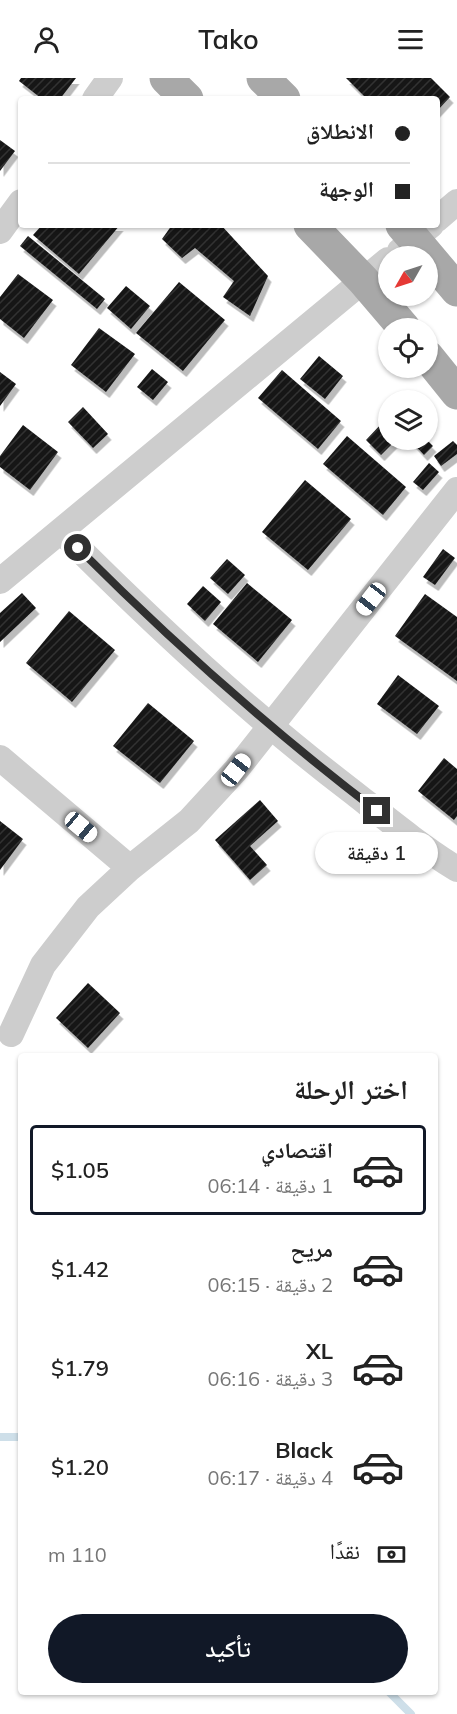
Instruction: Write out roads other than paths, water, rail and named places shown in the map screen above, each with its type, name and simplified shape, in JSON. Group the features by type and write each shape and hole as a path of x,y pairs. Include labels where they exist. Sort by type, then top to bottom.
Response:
{"main road":[{"path":"166,78 184,96"},
{"path":"263,78 281,96"},
{"path":"313,228 395,318"},
{"path":"415,233 457,290"},
{"path":"438,369 457,393"}],"street":[{"path":"97,96 110,78"},
{"path":"440,215 457,202"},
{"path":"0,231 18,206"},
{"path":"0,582 378,268"},
{"path":"12,1034 44,964 88,907 130,868 189,820 236,770 457,490"},
{"path":"61,531 181,648 270,726 392,823 457,869"},
{"path":"0,758 130,868"}],"waterway":[{"path":"0,1437 18,1437"},
{"path":"392,1695 411,1714"}]}
